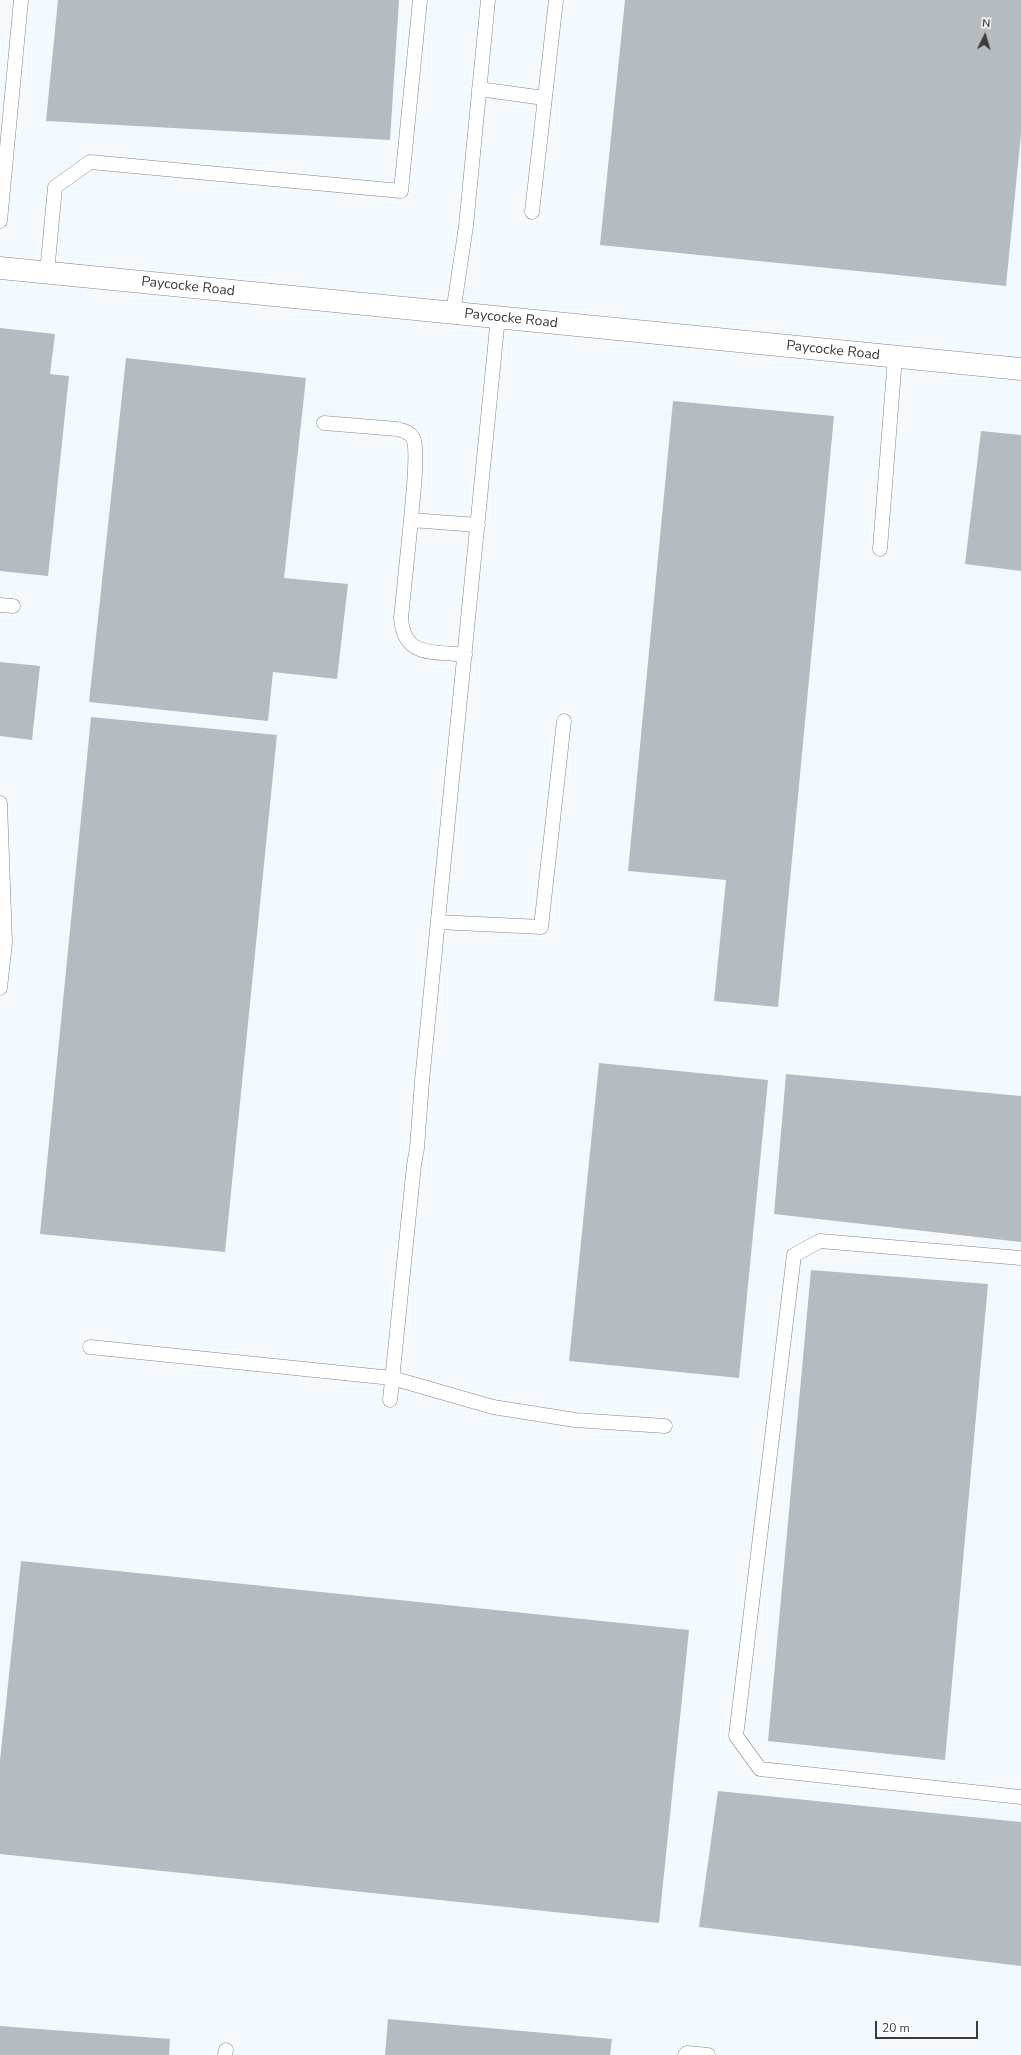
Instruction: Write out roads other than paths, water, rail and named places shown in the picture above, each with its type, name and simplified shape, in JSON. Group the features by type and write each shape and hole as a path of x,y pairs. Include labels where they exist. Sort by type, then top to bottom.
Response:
{"street":[{"name":"Paycocke Road","path":"0,268 1021,369"}],"lane":[{"path":"0,221 21,0"},
{"path":"47,273 55,187 90,162 401,191 420,0"},
{"path":"453,313 466,226 488,0"},
{"path":"532,212 556,0"},
{"path":"479,89 544,98"},
{"path":"390,1400 417,1148 498,318"},
{"path":"880,549 895,357"},
{"path":"324,423 407,431 413,438 415,453 411,520 400,618 402,630 408,643 421,650 465,655"},
{"path":"411,520 478,525"},
{"path":"438,922 541,927 564,721"},
{"path":"0,804 5,942 0,988"},
{"path":"1021,1258 820,1240 794,1256 736,1736 760,1769 1021,1797"},
{"path":"90,1347 392,1378 493,1407 575,1420 665,1426"},
{"path":"685,2055 687,2053 708,2055"}]}
